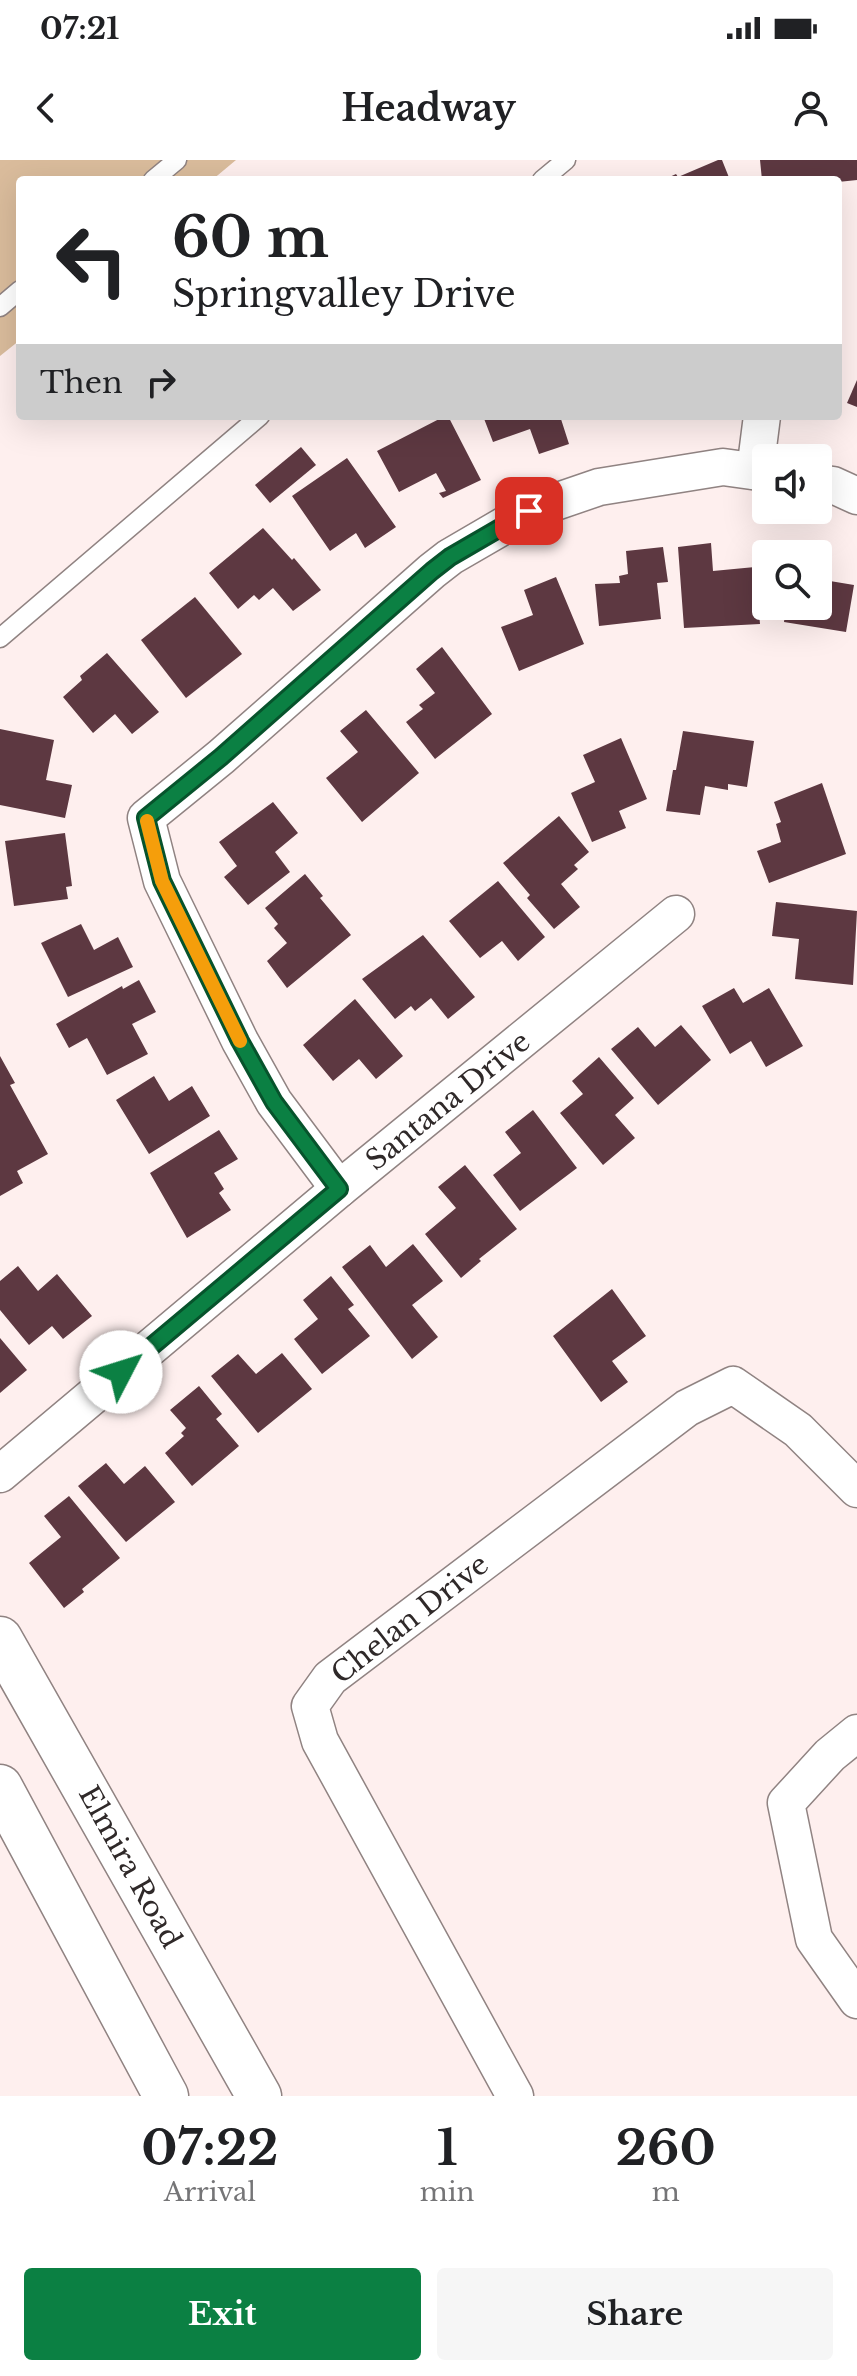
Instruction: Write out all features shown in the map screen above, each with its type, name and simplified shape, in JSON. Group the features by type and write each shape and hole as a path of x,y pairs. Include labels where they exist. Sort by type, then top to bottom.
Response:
{"main road":[{"name":"Elmira Road","path":"0,1639 259,2096"},
{"path":"0,1787 166,2096"}],"street":[{"path":"761,444 762,420"},
{"path":"339,1189 274,1102 240,1041 162,881 146,818 221,757 432,571 450,557 529,511 599,487 723,467 752,471"},
{"path":"832,485 857,496"},
{"name":"Santana Drive","path":"0,1474 339,1189 676,914"},
{"name":"Chelan Drive","path":"515,2096 320,1741 310,1706 330,1678 687,1408 733,1385 798,1430 857,1489"},
{"path":"857,1733 830,1755 786,1803 814,1939 857,2000"}],"lane":[{"path":"158,176 177,160"},
{"path":"547,176 566,160"},
{"path":"0,307 16,293"},
{"path":"0,638 255,420"}],"shaded area":[{"path":"0,160 236,160 217,176 16,176 16,343 0,356"}],"building":[{"path":"722,160 728,176 680,176"},
{"path":"760,160 857,160 857,180 842,182 842,176 762,176"},
{"path":"857,380 857,407 847,403"},
{"path":"437,420 450,420 481,480 443,498 439,493 446,491 436,473 399,492 377,451"},
{"path":"485,420 561,420 569,444 539,454 530,429 493,442"},
{"path":"301,447 316,465 270,503 255,485"},
{"path":"347,458 396,527 365,548 356,533 330,551 292,496"},
{"path":"263,528 321,590 293,611 273,588 259,600 254,595 238,609 209,573"},
{"path":"711,543 713,571 752,567 752,620 760,620 760,624 684,628 678,547"},
{"path":"663,547 668,582 657,583 661,619 599,626 595,584 620,583 619,576 628,574 626,551"},
{"path":"556,577 584,644 519,671 501,627 533,615 524,590"},
{"path":"832,581 854,585 846,632 784,622 832,620"},
{"path":"195,597 242,654 186,698 141,640"},
{"path":"442,647 492,714 435,759 406,722 423,709 419,705 435,693 416,669"},
{"path":"107,653 159,712 132,734 115,714 93,733 63,697 82,680 80,676"},
{"path":"366,710 419,773 362,822 326,778 358,752 340,731"},
{"path":"0,729 54,740 46,780 72,785 65,818 0,805"},
{"path":"683,731 754,741 747,787 728,784 728,790 705,786 700,815 666,811"},
{"path":"621,738 647,799 619,811 626,828 592,842 571,793 595,782 583,755"},
{"path":"822,783 846,854 769,883 757,851 781,842 776,824 781,822 774,802"},
{"path":"273,802 298,833 275,852 290,872 248,905 224,877 237,866 219,842"},
{"path":"559,816 589,852 574,865 578,869 561,884 580,907 554,929 527,898 530,895 503,863"},
{"path":"65,833 72,886 66,887 68,899 14,906 5,841"},
{"path":"305,874 323,896 320,898 351,935 287,988 267,961 287,943 274,928 278,924 265,908"},
{"path":"498,881 545,937 518,961 502,941 480,958 449,921"},
{"path":"776,902 857,911 853,985 795,979 799,939 772,936"},
{"path":"81,924 94,950 118,937 133,967 68,997 41,943"},
{"path":"423,935 475,997 448,1019 431,998 415,1011 411,1006 395,1019 362,979"},
{"path":"139,980 156,1012 132,1024 148,1054 107,1075 87,1038 69,1048 56,1024 122,986 123,989"},
{"path":"734,988 743,1003 769,988 803,1046 766,1067 751,1041 730,1054 702,1006"},
{"path":"355,999 403,1056 376,1079 359,1059 333,1081 303,1045"},
{"path":"681,1025 711,1060 658,1105 611,1049 638,1027 655,1047"},
{"path":"0,1056 15,1083 10,1085 48,1154 17,1171 23,1183 0,1196"},
{"path":"599,1057 634,1098 615,1115 635,1138 603,1165 560,1113 583,1094 572,1081"},
{"path":"154,1076 169,1101 192,1086 210,1116 149,1154 116,1100"},
{"path":"533,1110 577,1168 520,1211 493,1175 521,1153 505,1132"},
{"path":"219,1130 238,1159 214,1173 224,1189 219,1193 231,1210 187,1238 150,1173"},
{"path":"465,1165 517,1229 479,1259 481,1261 461,1278 425,1234 456,1208 438,1187"},
{"path":"413,1244 443,1281 412,1305 438,1337 412,1359 342,1267 370,1245 386,1267"},
{"path":"18,1266 38,1291 57,1274 92,1316 63,1339 52,1326 29,1345 0,1310 0,1281"},
{"path":"331,1276 354,1305 348,1309 370,1336 322,1374 294,1339 318,1319 303,1300"},
{"path":"612,1289 646,1336 612,1361 628,1382 601,1402 553,1336"},
{"path":"0,1338 27,1370 0,1393"},
{"path":"282,1353 312,1389 258,1433 211,1376 238,1354 256,1374"},
{"path":"199,1386 222,1414 216,1419 239,1446 192,1486 165,1453 184,1436 181,1433 186,1428 170,1410"},
{"path":"106,1463 124,1484 145,1466 175,1502 126,1542 78,1486"},
{"path":"69,1496 120,1558 64,1608 29,1563 61,1537 44,1516"}],"slow traffic":[{"path":"147,821 162,881 240,1041"}],"route":[{"path":"121,1372 339,1189 274,1102 240,1041 162,881 146,818 221,757 432,571 450,557 529,511"}]}
